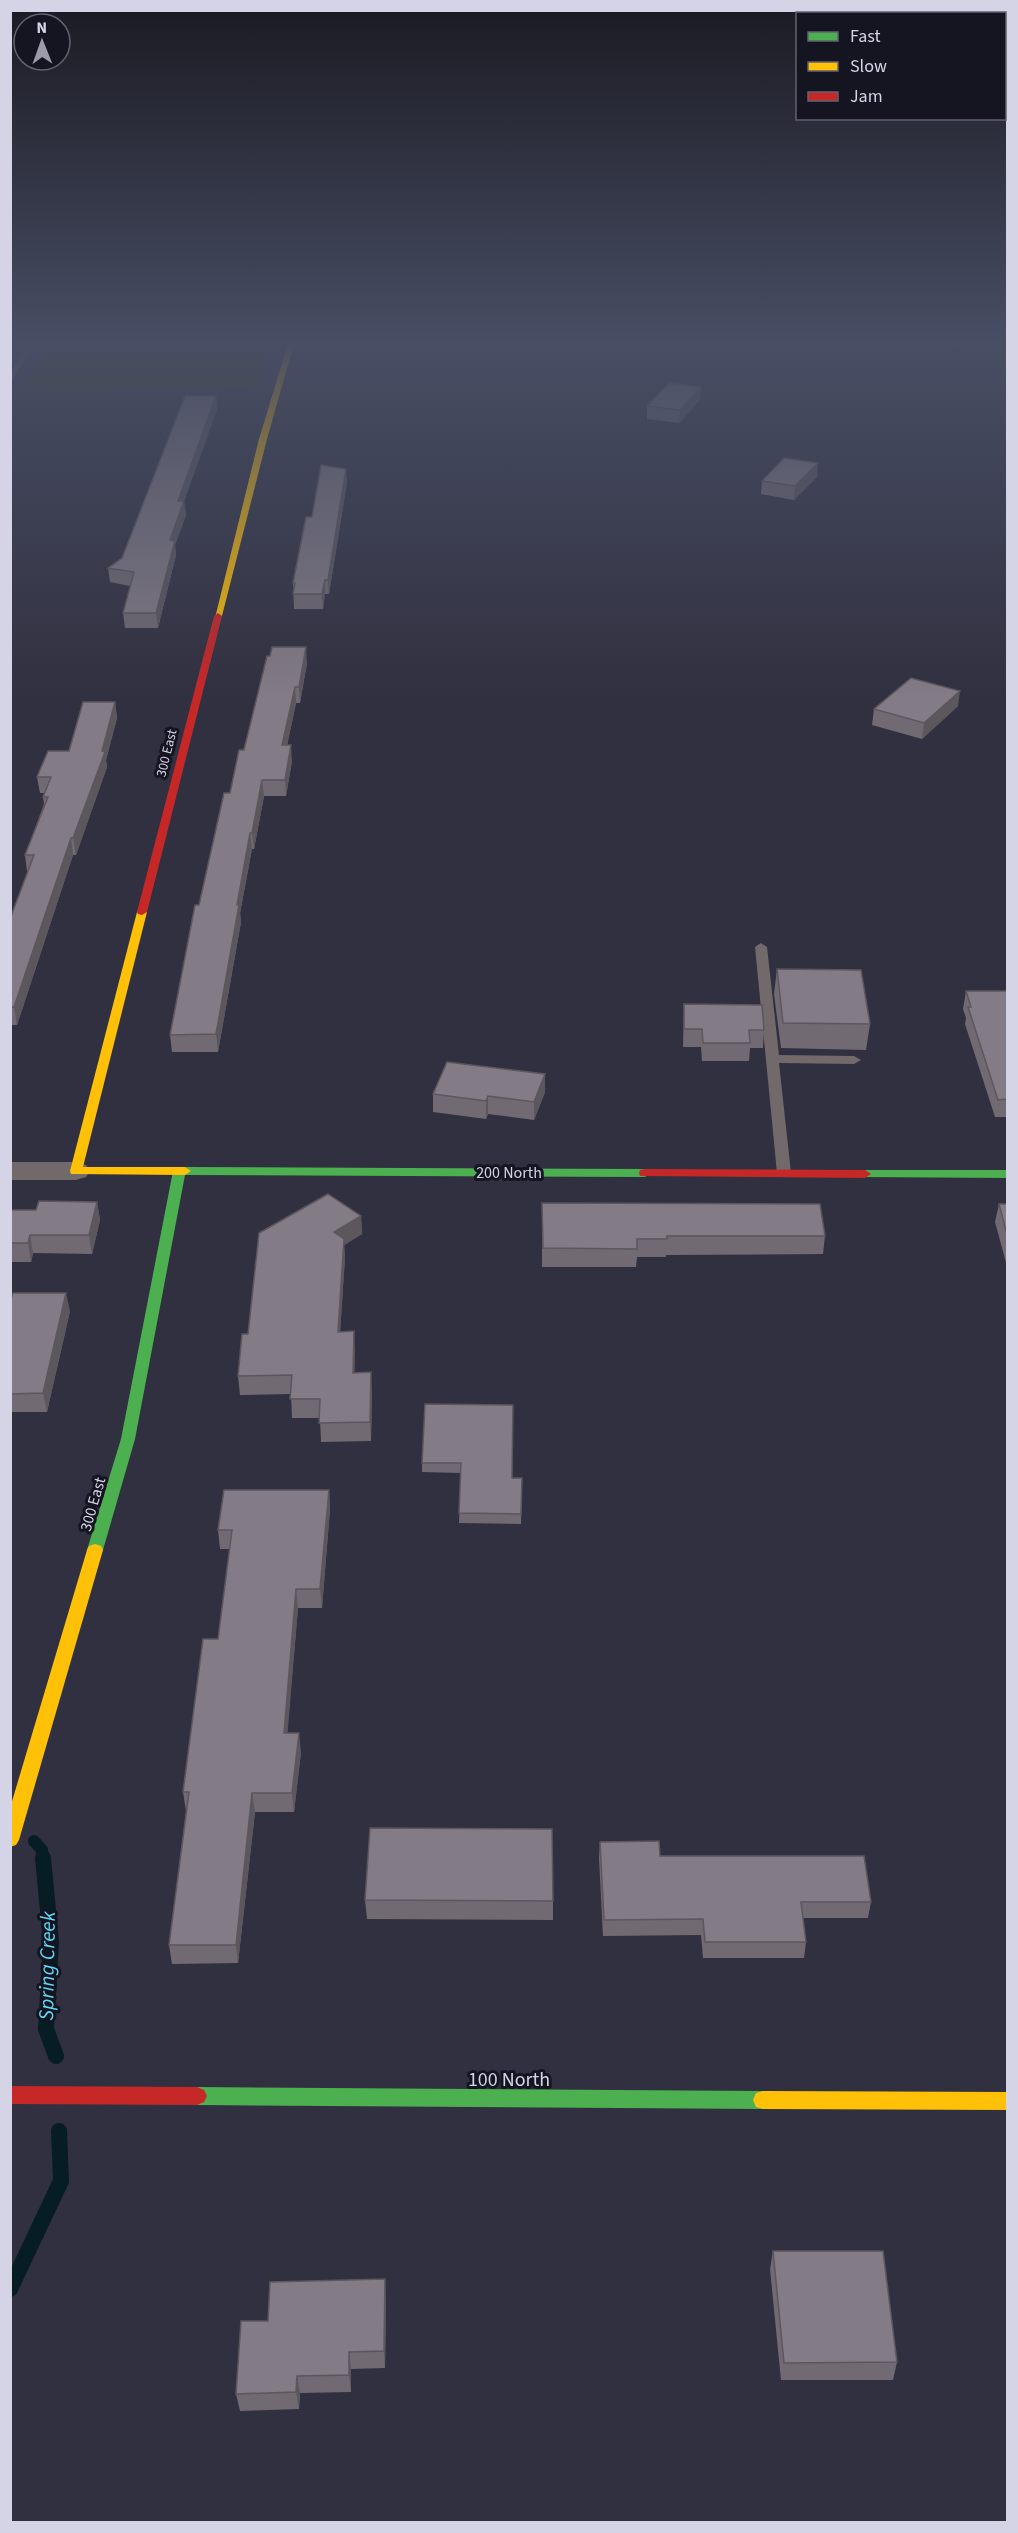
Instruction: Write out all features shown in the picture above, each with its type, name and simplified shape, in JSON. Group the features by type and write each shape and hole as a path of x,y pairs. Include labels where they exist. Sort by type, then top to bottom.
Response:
{"street":[{"name":"300 East","path":"76,1171 257,462"},
{"name":"200 North","path":"10,1171 1008,1174"},
{"name":"300 East","path":"10,1840 128,1440 179,1171"},
{"name":"100 North","path":"10,2095 1008,2101"}],"lane":[{"path":"761,947 784,1173"},
{"path":"773,1059 854,1060"}],"building":[{"path":"159,462 192,462 178,501 184,501 170,540 175,541 156,613 123,613 134,572 108,568 122,558"},
{"path":"780,462 818,463 795,486 762,481"},
{"path":"321,465 346,469 328,580 325,580 322,594 293,594 295,583 293,583 306,517 312,517"},
{"path":"272,647 306,647 299,687 295,687 282,745 291,745 285,780 262,780 252,833 250,833 216,1034 170,1035 195,905 199,905 224,793 230,793 239,750 244,750 267,656 270,656"},
{"path":"911,678 960,691 924,723 874,709"},
{"path":"83,702 115,702 102,751 105,752 73,838 71,838 14,1007 10,1007 10,919 34,855 25,855 48,797 43,797 51,777 37,777 48,751 69,751"},
{"path":"777,969 861,970 870,1024 783,1023"},
{"path":"966,991 1008,991 1008,1099 998,1100 968,1007 971,1007"},
{"path":"684,1004 762,1005 764,1030 749,1030 750,1043 703,1043 702,1029 684,1029"},
{"path":"447,1062 545,1074 534,1102 488,1096 486,1101 433,1094"},
{"path":"328,1194 361,1216 334,1232 344,1239 338,1332 354,1331 353,1373 371,1372 370,1422 319,1423 320,1399 290,1399 292,1375 238,1376 242,1334 248,1334 259,1233"},
{"path":"39,1201 97,1202 89,1235 30,1235 28,1243 10,1243 10,1210 36,1210"},
{"path":"542,1203 820,1204 825,1236 667,1236 667,1239 637,1239 637,1249 543,1248"},
{"path":"999,1204 1008,1204 1008,1238"},
{"path":"13,1293 66,1293 43,1393 10,1394 10,1302"},
{"path":"425,1404 513,1405 512,1478 522,1478 521,1514 459,1513 461,1463 422,1463"},
{"path":"224,1490 329,1490 320,1589 296,1589 284,1733 299,1733 292,1793 252,1793 236,1945 169,1945 189,1792 183,1792 203,1639 218,1639 232,1530 218,1530"},
{"path":"370,1828 552,1829 553,1901 365,1900"},
{"path":"659,1841 660,1856 864,1856 871,1902 801,1902 806,1942 705,1942 703,1919 604,1920 600,1842"},
{"path":"773,2251 883,2251 897,2362 784,2363"},
{"path":"385,2279 384,2351 349,2352 349,2375 297,2376 296,2392 236,2394 241,2321 268,2321 270,2282"}],"waterway":[{"name":"Spring Creek","path":"34,1841 42,1850 43,1860"},
{"name":"Spring Creek","path":"43,1858 51,1942 46,2029 56,2056"},
{"name":"Spring Creek","path":"10,2289 61,2181 59,2131"}],"traffic: fast":[{"path":"95,1550 128,1439 179,1171"},
{"path":"185,1171 645,1173"},
{"path":"865,1174 1008,1174"},
{"path":"197,2096 763,2100"}],"traffic: slow":[{"path":"218,616 257,462"},
{"path":"142,912 76,1171 185,1171"},
{"path":"10,1840 95,1550"},
{"path":"763,2100 1008,2101"}],"traffic: jam":[{"path":"142,912 218,616"},
{"path":"645,1173 865,1174"},
{"path":"10,2095 197,2096"}]}
